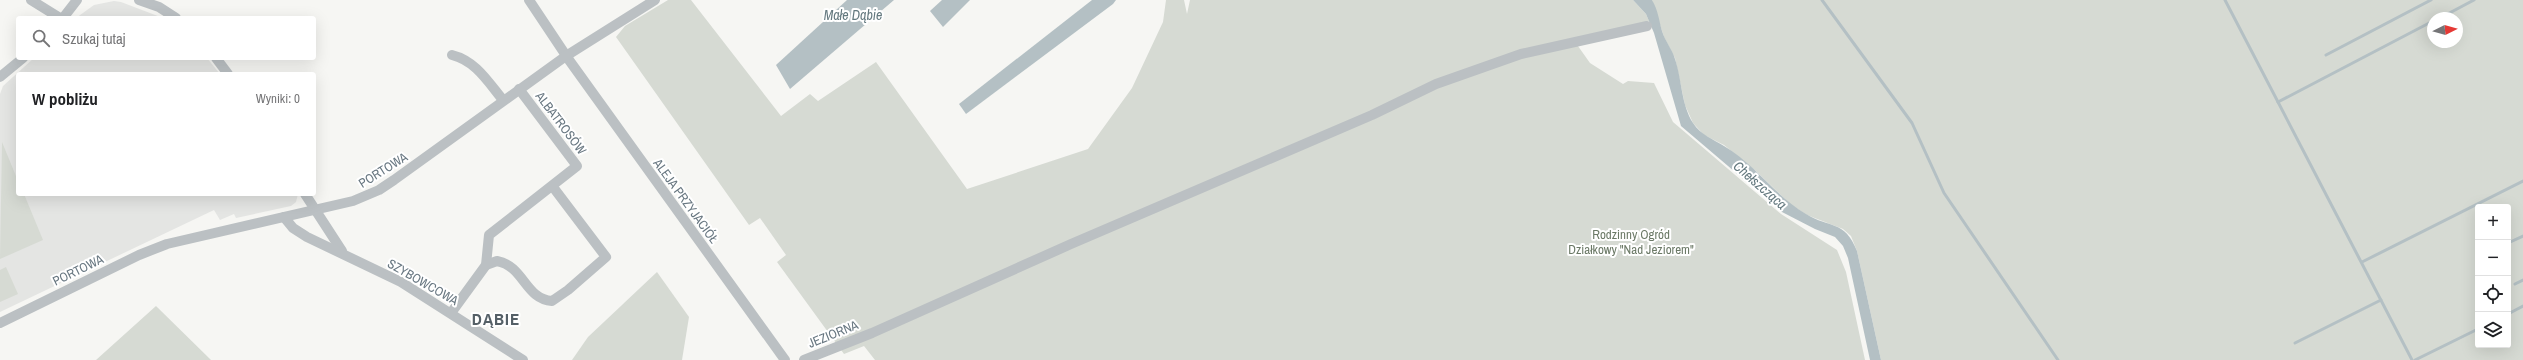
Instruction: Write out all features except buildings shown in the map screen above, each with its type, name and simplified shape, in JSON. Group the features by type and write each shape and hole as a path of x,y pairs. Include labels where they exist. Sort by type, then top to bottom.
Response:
{"street":[{"path":"31,0 57,16"},
{"path":"65,16 77,0"},
{"path":"139,0 159,7 173,16"},
{"name":"ALEJA PRZYJACIÓŁ","path":"529,0 566,56 785,360"},
{"name":"PORTOWA","path":"0,323 139,255 166,244 353,201 380,190 566,56 655,0"},
{"name":"JEZIORNA","path":"804,360 872,333 985,284 1071,244 1372,115 1436,84 1521,54 1647,26"},
{"path":"452,55 467,60 474,65 504,100"},
{"path":"0,77 21,60"},
{"path":"218,60 226,72"},
{"name":"ALBATROSÓW","path":"486,265 489,235 554,187 577,166 519,89"},
{"path":"451,313 486,265 497,260 512,266 538,298 552,301 568,290 606,257 554,187"},
{"name":"SZYBOWCOWA","path":"306,196 335,242 348,256"},
{"name":"SZYBOWCOWA","path":"284,217 293,228 307,237 401,282 523,360"}],"shaded area":[{"path":"114,1 121,2 158,16 79,16 94,5"},
{"path":"32,60 209,60 218,72 18,72"},
{"path":"16,74 16,196 298,196 296,202 291,206 236,218 234,214 220,220 214,210 0,312 0,94 3,86"}],"green space":[{"name":"Rodzinny Ogród Działkowy \"Nad Jeziorem\"","path":"668,0 691,0 781,116 810,94 818,101 876,62 967,189 1088,149 1132,88 1163,22 1166,0 1184,0 1187,14 1190,0 1633,0 1646,14 1649,21 1573,39 1590,63 1623,84 1628,81 1654,83 1673,122 1781,214 1837,250 1846,272 1865,360 875,360 864,346 844,354 777,262 786,255 760,218 749,225 616,37 625,26"},
{"path":"1652,0 2523,0 2523,360 1881,360 1857,251 1851,236 1843,229 1807,215 1790,204 1756,171 1724,145 1704,135 1693,123 1685,105 1675,58 1664,37"},
{"path":"2,142 16,176 16,196 25,196 43,240 0,259"},
{"path":"6,267 18,294 0,302 0,270"},
{"path":"657,272 689,317 682,360 572,360 588,337"},
{"path":"156,306 211,360 96,360"}],"water":[{"name":"Małe Dąbie","path":"847,0 894,0 790,89 776,65"},
{"path":"942,0 970,0 943,27 930,11"},
{"path":"1092,0 1116,0 1113,4 966,114 959,104"},
{"name":"Chełszcząca","path":"1633,0 1652,0 1654,4 1663,35 1675,59 1686,108 1696,127 1703,134 1735,153 1795,207 1815,219 1836,226 1847,234 1852,241 1857,251 1881,360 1870,360 1848,258 1843,246 1835,237 1815,229 1782,212 1681,126 1654,33 1646,14"}],"waterway":[{"path":"1822,0 1912,123 1944,193 2058,360"},
{"path":"2225,0 2412,360"},
{"path":"2326,55 2431,0"},
{"path":"2451,12 2474,0"},
{"path":"2278,102 2427,24"},
{"path":"2362,262 2523,181"},
{"path":"2511,242 2523,236"},
{"path":"2515,284 2523,280"},
{"path":"2295,343 2381,300"},
{"path":"2511,312 2523,306"},
{"path":"2415,360 2475,330"}],"district":[{"name":"DĄBIE","path":"496,318"}]}
